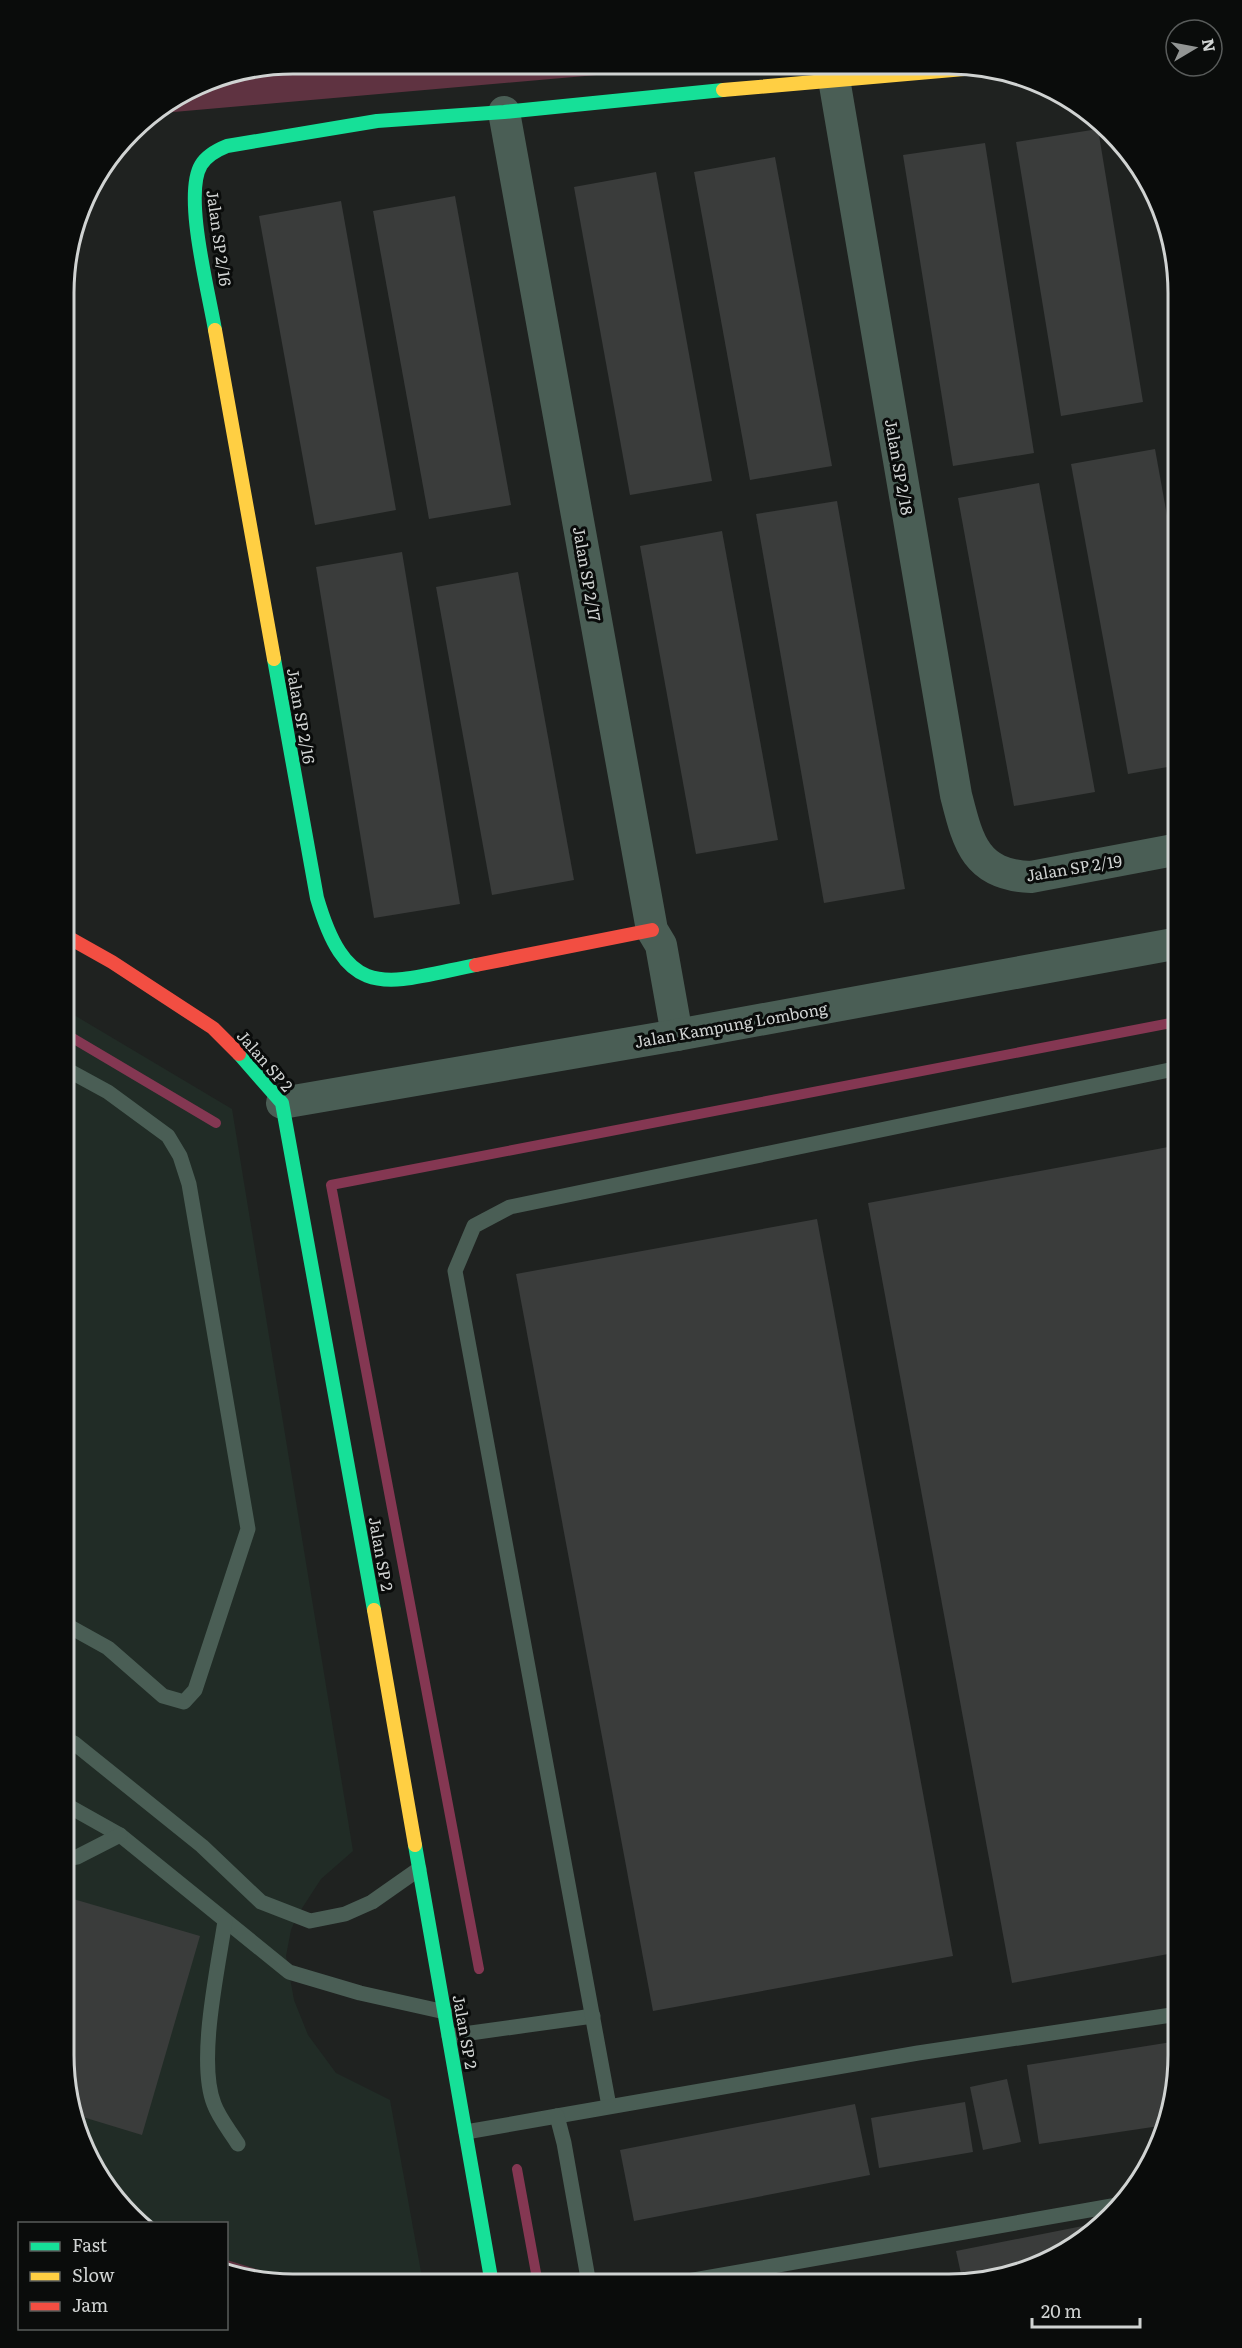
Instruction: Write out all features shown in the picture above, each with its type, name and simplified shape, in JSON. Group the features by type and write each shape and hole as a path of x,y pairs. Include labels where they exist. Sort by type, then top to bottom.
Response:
{"street":[{"path":"504,112 905,74"},
{"name":"Jalan SP 2/18","path":"834,80 956,795 965,831 975,852"},
{"name":"Jalan SP 2/16","path":"504,112 377,121 226,146 214,150 204,160 195,179 195,210 317,898 325,926 337,954 353,969 374,979 401,980 652,930"},
{"name":"Jalan SP 2/17","path":"504,112 652,930 661,945 677,1035"},
{"name":"Jalan SP 2/19","path":"975,852 990,865 1009,876 1031,877 1168,851"},
{"name":"Jalan SP 2","path":"74,941 112,962 213,1028 249,1064 282,1103 340,1415 490,2274"},
{"name":"Jalan Kampung Lombong","path":"282,1103 677,1035 1168,945"}],"lane":[{"path":"609,2106 455,1271 474,1226 510,1207 1168,1070"},
{"path":"74,1073 108,1092 168,1136 180,1156 189,1184 248,1529 195,1690 184,1702 162,1696 108,1648 74,1629"},
{"path":"74,1743 202,1846 261,1902 309,1921 345,1914 372,1902 419,1869"},
{"path":"74,1809 120,1834 289,1972 360,1993 445,2012"},
{"path":"74,1857 120,1834"},
{"path":"225,1921 211,2013 207,2069 214,2104 238,2144"},
{"path":"449,2036 593,2016"},
{"path":"466,2132 918,2053 1168,2016"},
{"path":"557,2116 564,2143 587,2274"},
{"path":"728,2274 1107,2207"}],"shaded area":[{"path":"608,74 168,113 209,90 264,75"},
{"path":"74,1015 232,1109 353,1851 321,1879 297,1916 291,1930 286,1956 294,2000 308,2035 336,2073 390,2100 421,2274 278,2274 228,2265 228,2222 150,2222 128,2200 110,2177 85,2126 74,2070"},
{"path":"228,2260 262,2271 228,2265"}],"building":[{"path":"1095,129 1099,133 1143,402 1061,416 1016,142"},
{"path":"985,143 1034,453 953,466 903,155"},
{"path":"775,157 832,466 750,480 694,172"},
{"path":"656,172 712,481 630,495 574,187"},
{"path":"455,196 511,505 429,519 373,211"},
{"path":"341,201 396,510 315,525 259,216"},
{"path":"1155,449 1168,521 1168,767 1128,774 1071,464"},
{"path":"1039,483 1095,792 1014,806 958,498"},
{"path":"837,501 905,889 824,903 756,514"},
{"path":"722,531 778,840 696,854 640,546"},
{"path":"402,552 460,904 374,918 316,567"},
{"path":"518,572 574,880 492,895 436,587"},
{"path":"1168,1147 1168,1954 1012,1983 868,1203"},
{"path":"817,1219 953,1956 653,2011 516,1274"},
{"path":"74,1899 200,1936 142,2135 82,2117 74,2070"},
{"path":"1168,2043 1167,2084 1157,2126 1039,2144 1027,2065"},
{"path":"1007,2079 1021,2142 983,2150 970,2087"},
{"path":"965,2102 973,2152 879,2168 871,2118"},
{"path":"855,2104 870,2175 634,2221 620,2150"},
{"path":"1088,2225 1071,2238 1033,2258 978,2273 961,2274 956,2251"}],"waterway":[{"path":"479,1969 331,1185 1168,1024"},
{"path":"74,1039 216,1123"},
{"path":"517,2169 536,2274"}],"traffic: fast":[{"path":"215,330 199,245 195,198 196,179 203,161 220,149 377,121 504,112 723,90"},
{"path":"274,659 317,898 329,932 342,956 357,971 374,978 394,980 476,965"},
{"path":"239,1054 282,1103 374,1610"},
{"path":"415,1845 490,2274"}],"traffic: slow":[{"path":"723,90 907,74"},
{"path":"215,330 274,659"},
{"path":"374,1610 415,1845"}],"traffic: jam":[{"path":"476,965 652,930"},
{"path":"74,941 112,962 213,1028 239,1054"}]}
